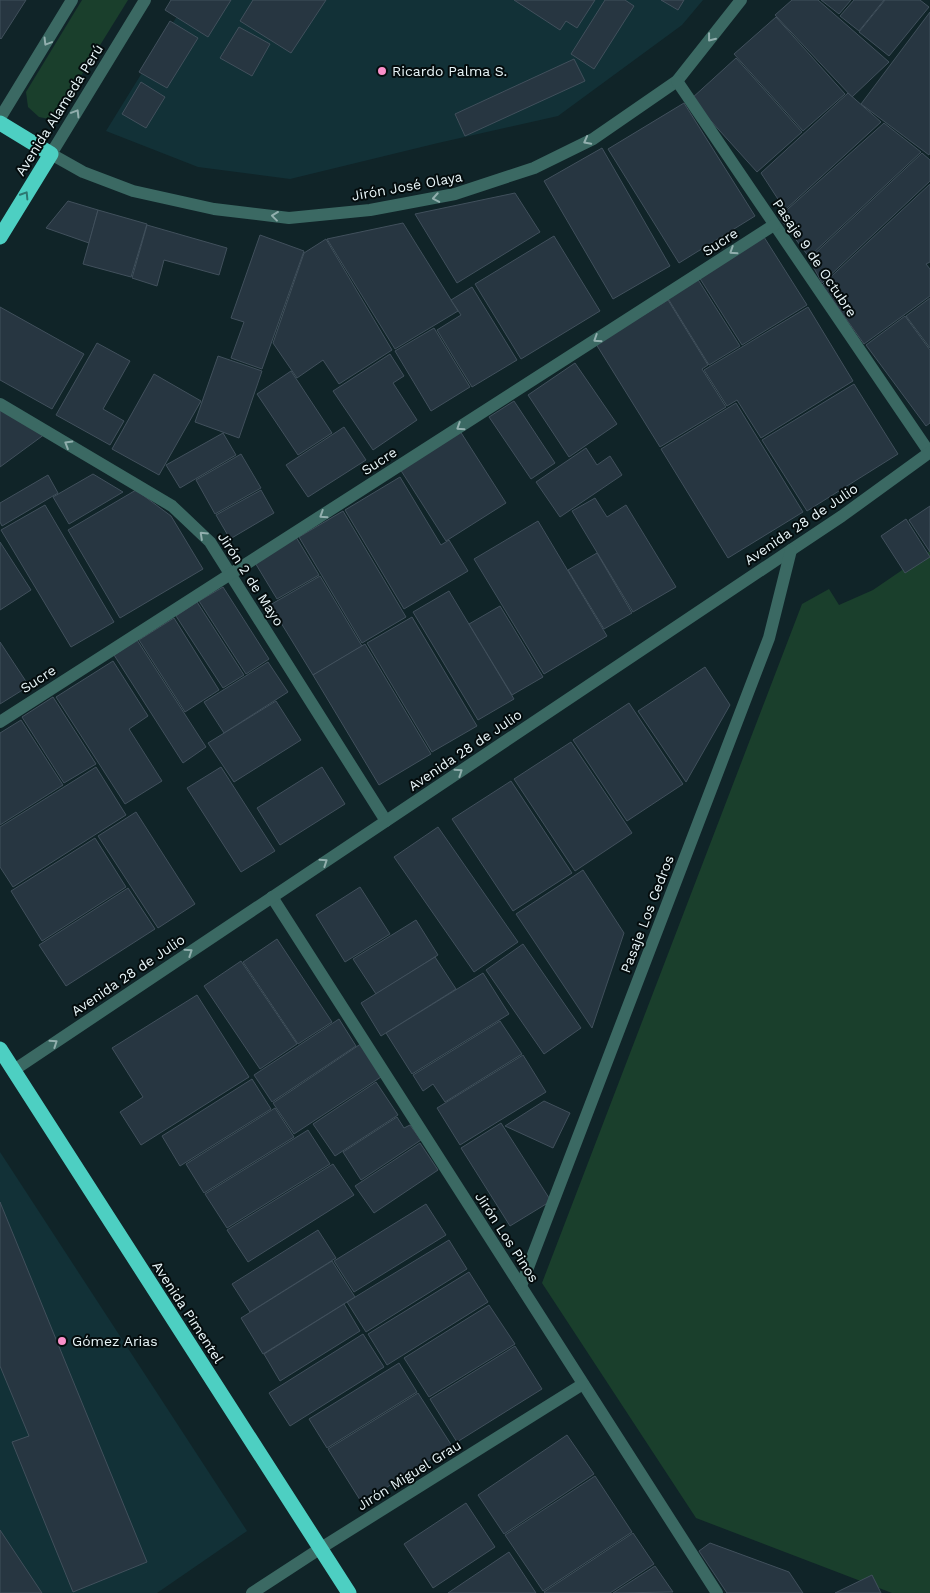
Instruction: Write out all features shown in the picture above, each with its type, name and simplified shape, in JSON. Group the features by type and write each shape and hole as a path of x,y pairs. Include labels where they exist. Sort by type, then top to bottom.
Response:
{"highway":[{"path":"0,123 51,154"},
{"name":"Avenida Alameda Perú","path":"0,237 51,154"},
{"name":"Avenida Pimentel","path":"0,1049 349,1593"}],"street":[{"path":"0,118 72,0"},
{"name":"Avenida Alameda Perú","path":"51,154 145,0"},
{"name":"Jirón José Olaya","path":"51,154 82,172 133,191 214,208 289,218 370,210 455,194 534,168 593,139 677,81 741,0"},
{"name":"Pasaje 9 de Octubre","path":"677,81 930,452"},
{"name":"Sucre","path":"0,722 774,225"},
{"name":"Jirón 2 de Mayo","path":"0,404 172,506 210,542 386,821"},
{"name":"Avenida 28 de Julio","path":"14,1070 792,550 930,452"},
{"name":"Pasaje Los Cedros","path":"521,1286 769,638 792,550"},
{"name":"Jirón Los Pinos","path":"272,897 717,1593"},
{"name":"Jirón Miguel Grau","path":"252,1593 583,1384"}],"shaded area":[{"name":"Ricardo Palma S.","path":"187,0 703,0 682,25 558,116 290,179 198,167 106,131"},
{"name":"Gómez Arias","path":"0,1152 247,1531 157,1593 0,1593"}],"green space":[{"path":"82,0 128,0 58,113 49,119 39,117 28,107 26,92"},
{"path":"930,551 930,1593 892,1593 696,1518 542,1283 802,604 829,589 839,605 873,590"}],"building":[{"path":"0,0 26,0 1,39 0,38"},
{"path":"171,0 231,0 208,37 165,10"},
{"path":"253,0 326,0 291,53 240,21"},
{"path":"514,0 595,0 577,28 566,21 560,30"},
{"path":"605,0 625,0 634,6 594,69 571,54"},
{"path":"661,0 684,0 678,10"},
{"path":"792,0 818,0 889,62 852,97 775,15"},
{"path":"821,0 851,0 839,14"},
{"path":"854,0 884,0 859,31 840,16"},
{"path":"885,0 920,0 929,7 889,56 859,32"},
{"path":"930,12 930,153 929,155 861,104"},
{"path":"776,17 845,94 803,131 734,54"},
{"path":"170,21 198,38 167,88 139,72"},
{"path":"239,27 270,44 252,76 220,58"},
{"path":"736,58 802,132 757,172 691,99"},
{"path":"574,59 585,81 465,136 455,114"},
{"path":"141,82 165,97 146,128 122,114"},
{"path":"848,93 881,122 785,210 761,173"},
{"path":"684,103 755,216 679,263 608,149"},
{"path":"884,123 921,152 809,257 779,217"},
{"path":"602,148 670,266 613,299 544,181"},
{"path":"922,153 930,160 930,181 822,283 809,259"},
{"path":"930,184 930,262 926,264 930,269 930,296 864,344 822,285"},
{"path":"515,193 540,232 457,283 415,214"},
{"path":"68,201 98,210 89,243 46,228"},
{"path":"98,210 147,224 131,277 83,264"},
{"path":"403,223 458,311 395,349 327,239"},
{"path":"147,225 227,248 219,275 164,260 157,286 132,278"},
{"path":"260,235 304,251 262,369 231,358 244,322 231,318"},
{"path":"554,236 600,311 521,359 475,284"},
{"path":"764,237 807,305 742,345 699,277"},
{"path":"326,239 392,350 339,384 323,360 297,378 273,343 304,253"},
{"path":"697,278 740,346 709,365 667,297"},
{"path":"472,287 517,360 472,387 437,330 461,315 451,300"},
{"path":"930,298 930,348 906,316"},
{"path":"668,300 708,365 702,369 726,407 660,447 596,344"},
{"path":"0,307 84,354 52,409 0,380"},
{"path":"808,307 853,381 761,438 737,400 727,406 704,370"},
{"path":"905,316 930,350 930,423 926,426 866,345"},
{"path":"434,328 470,387 431,411 395,351"},
{"path":"97,343 130,361 103,409 124,421 110,445 56,415"},
{"path":"390,354 404,376 393,383 417,420 373,450 333,391"},
{"path":"218,356 262,371 239,438 195,422"},
{"path":"575,363 617,424 569,457 528,395"},
{"path":"291,371 332,433 298,455 257,394"},
{"path":"154,374 201,401 159,475 112,449"},
{"path":"854,384 898,454 807,511 762,440"},
{"path":"514,401 555,463 531,479 489,417"},
{"path":"736,403 803,512 728,558 661,449"},
{"path":"0,406 45,434 0,467"},
{"path":"344,427 366,460 308,497 286,465"},
{"path":"460,431 506,503 446,541 400,469"},
{"path":"223,433 236,455 180,488 166,465"},
{"path":"586,448 597,465 610,456 622,475 560,517 536,482"},
{"path":"241,454 261,488 215,514 196,480"},
{"path":"93,474 123,492 69,524 53,497"},
{"path":"48,475 58,493 2,526 0,522 0,503"},
{"path":"400,477 441,545 449,540 468,571 404,609 345,510"},
{"path":"136,490 171,516 203,569 120,618 68,530"},
{"path":"261,490 274,513 230,539 216,515"},
{"path":"595,498 607,517 626,505 676,587 633,612 572,511"},
{"path":"45,505 114,622 71,647 1,530"},
{"path":"930,506 930,552 909,520"},
{"path":"343,511 406,617 362,643 299,537"},
{"path":"906,519 930,557 905,573 881,536"},
{"path":"538,521 607,636 544,674 474,559"},
{"path":"296,537 319,575 277,599 254,561"},
{"path":"0,542 31,590 0,610"},
{"path":"597,553 632,613 604,629 568,570"},
{"path":"320,576 362,646 313,675 270,605"},
{"path":"223,587 269,659 246,674 199,601"},
{"path":"449,591 514,699 478,720 413,612"},
{"path":"197,602 244,675 223,688 176,616"},
{"path":"500,606 543,677 512,695 469,624"},
{"path":"412,617 477,726 432,752 367,643"},
{"path":"174,618 219,690 185,712 139,640"},
{"path":"137,640 206,747 183,763 114,655"},
{"path":"0,642 29,686 0,704"},
{"path":"365,644 431,754 379,785 313,675"},
{"path":"113,661 148,716 129,729 162,781 125,804 56,697"},
{"path":"268,662 288,692 224,733 204,702"},
{"path":"705,667 730,705 686,782 638,711"},
{"path":"53,697 96,764 64,783 22,717"},
{"path":"276,701 301,740 234,782 208,743"},
{"path":"629,703 683,784 627,821 573,740"},
{"path":"21,720 63,785 0,825 0,733"},
{"path":"571,742 632,833 575,871 514,779"},
{"path":"96,767 126,815 13,887 0,867 0,827"},
{"path":"221,767 275,851 241,872 187,788"},
{"path":"322,767 345,804 280,845 257,808"},
{"path":"511,781 572,873 513,911 452,819"},
{"path":"136,812 195,904 158,928 98,836"},
{"path":"438,827 518,942 474,972 394,857"},
{"path":"95,838 126,887 42,941 11,891"},
{"path":"583,870 624,933 592,1028 516,914"},
{"path":"360,887 390,934 345,962 316,915"},
{"path":"128,888 155,929 66,986 39,945"},
{"path":"416,920 438,955 376,994 353,959"},
{"path":"277,939 332,1022 298,1044 243,962"},
{"path":"523,944 581,1028 544,1054 486,970"},
{"path":"435,957 456,989 381,1036 361,1003"},
{"path":"241,961 297,1044 260,1069 204,986"},
{"path":"483,973 509,1014 412,1074 386,1033"},
{"path":"197,995 249,1077 141,1145 120,1112 143,1097 112,1048"},
{"path":"339,1019 356,1046 272,1102 254,1075"},
{"path":"500,1021 522,1054 445,1102 433,1084 423,1091 413,1075"},
{"path":"362,1043 384,1075 294,1134 273,1103"},
{"path":"523,1055 546,1092 460,1145 437,1108"},
{"path":"252,1079 271,1109 180,1166 162,1136"},
{"path":"376,1082 398,1115 335,1156 313,1124"},
{"path":"544,1101 570,1113 553,1148 505,1126"},
{"path":"275,1108 294,1137 204,1193 186,1164"},
{"path":"397,1117 404,1128 410,1125 421,1140 361,1180 343,1152"},
{"path":"501,1123 551,1201 510,1226 461,1148"},
{"path":"308,1130 330,1164 227,1228 205,1194"},
{"path":"420,1143 438,1170 374,1213 355,1186"},
{"path":"333,1164 354,1195 248,1262 227,1230"},
{"path":"0,1202 147,1562 73,1592 12,1442 29,1436 0,1366"},
{"path":"426,1204 446,1235 354,1292 334,1261"},
{"path":"318,1230 336,1258 250,1312 232,1284"},
{"path":"449,1240 467,1269 366,1332 347,1302"},
{"path":"332,1261 355,1297 263,1354 241,1318"},
{"path":"469,1272 488,1302 387,1365 368,1334"},
{"path":"344,1304 360,1331 280,1381 264,1354"},
{"path":"489,1305 515,1344 429,1397 404,1358"},
{"path":"363,1334 384,1367 290,1426 269,1393"},
{"path":"515,1346 542,1389 457,1442 430,1399"},
{"path":"399,1363 417,1392 327,1448 309,1419"},
{"path":"418,1393 452,1446 362,1503 328,1449"},
{"path":"567,1435 594,1474 504,1534 478,1495"},
{"path":"595,1476 632,1532 543,1591 505,1535"},
{"path":"466,1503 495,1547 433,1588 404,1544"},
{"path":"0,1530 42,1593 0,1593"},
{"path":"633,1533 654,1564 610,1593 544,1592"},
{"path":"710,1543 789,1572 803,1593 727,1593 699,1551"},
{"path":"509,1552 536,1593 448,1593"},
{"path":"655,1566 673,1592 613,1593"},
{"path":"872,1575 881,1593 835,1593"}],"place":[{"name":"Ricardo Palma S.","path":"382,71"},
{"name":"Gómez Arias","path":"62,1341"}]}
